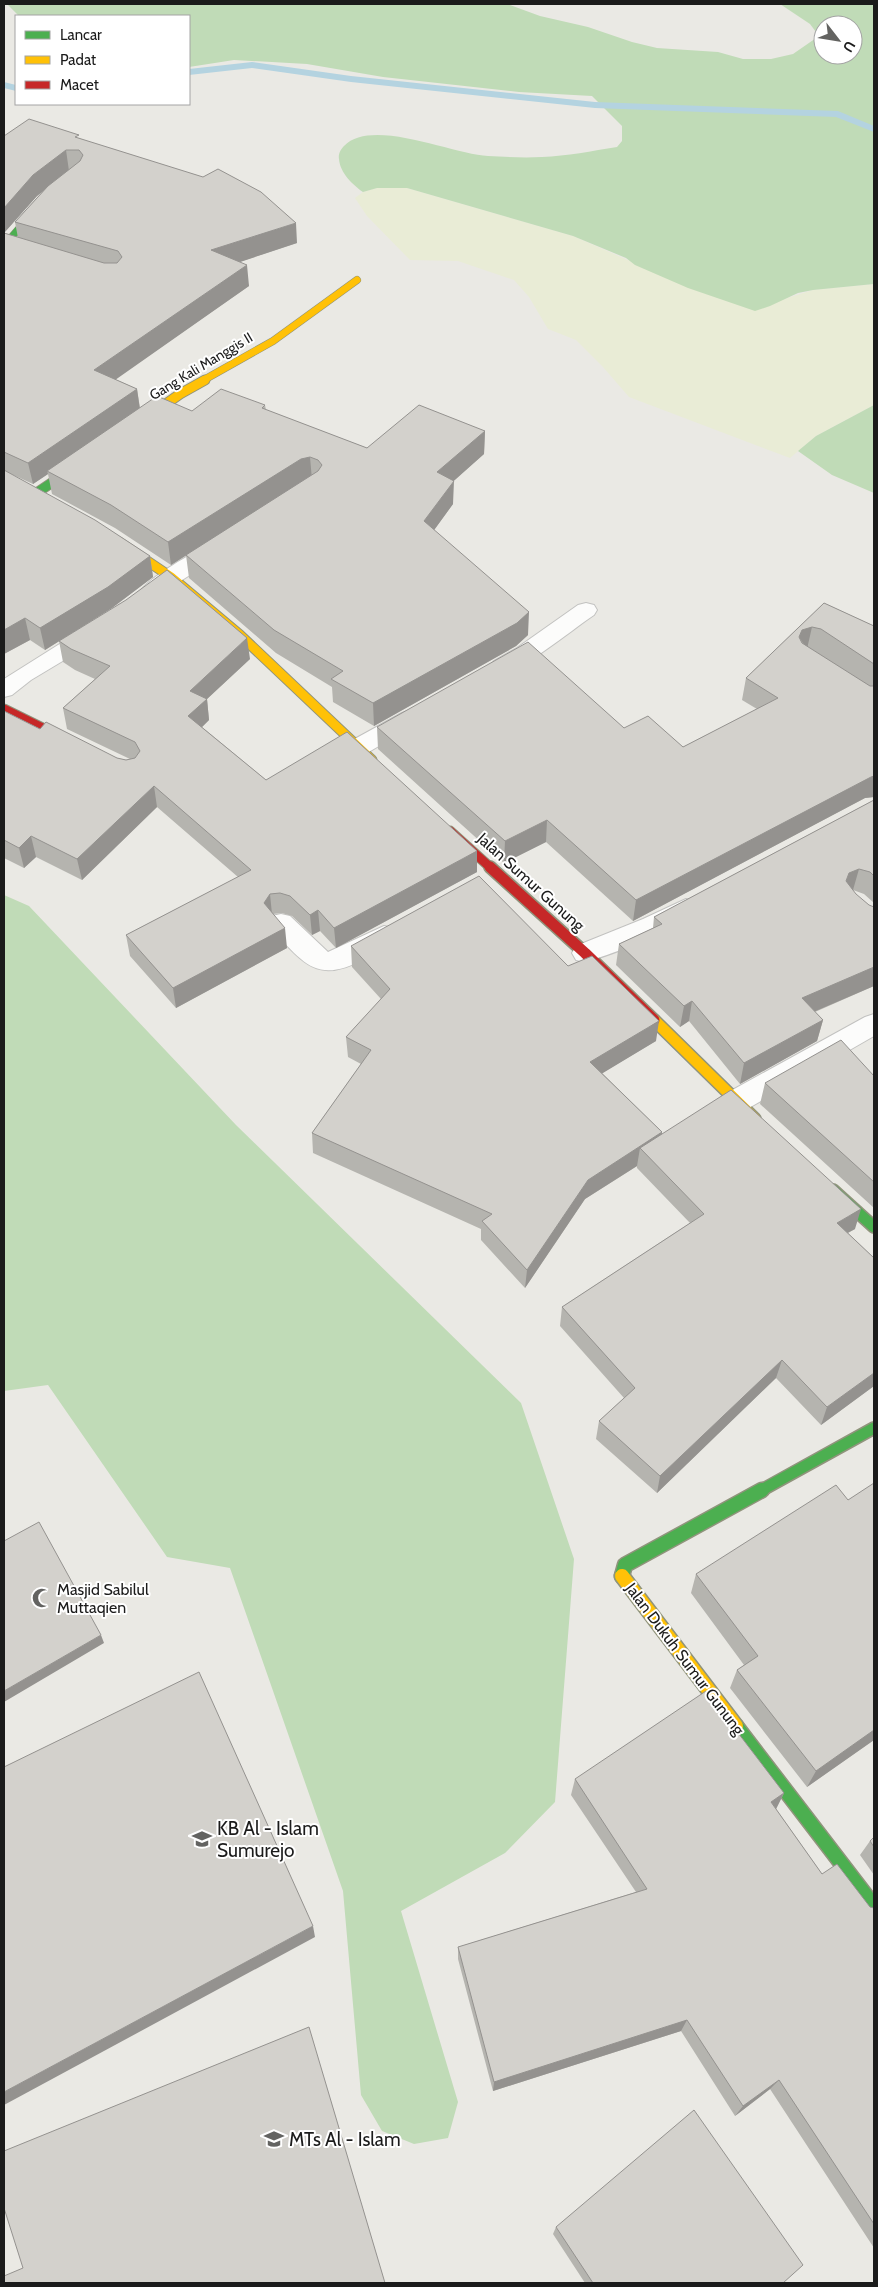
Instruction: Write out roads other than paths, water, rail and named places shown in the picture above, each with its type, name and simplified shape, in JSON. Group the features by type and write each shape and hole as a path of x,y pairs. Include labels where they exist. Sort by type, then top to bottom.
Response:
{"street":[{"path":"40,256 4,246 33,212 50,196"},
{"name":"Gang Kali Manggis II","path":"128,430 180,394 272,341 357,280"},
{"path":"35,494 90,457"},
{"path":"107,535 171,577 240,635 383,770"},
{"path":"136,604 171,577 237,535"},
{"path":"483,677 525,653 586,610"},
{"path":"4,690 23,675 113,620"},
{"path":"4,709 88,751"},
{"path":"359,746 425,709"},
{"name":"Jalan Sumur Gunung","path":"440,822 585,953 762,1125"},
{"path":"472,888 497,874"},
{"path":"585,953 652,926 705,898"},
{"path":"281,924 324,962 337,961 404,924"},
{"path":"736,1101 874,1024"},
{"path":"825,1182 874,1227"},
{"name":"Jalan Dukuh Sumur Gunung","path":"874,1428 625,1565 622,1575 874,1906"}],"waterway":[{"path":"190,72 252,65 351,79 595,105 838,114 874,129"},
{"path":"4,85 15,88"}],"place":[{"name":"Masjid Sabilul Muttaqien","path":"42,1598"},
{"name":"KB Al - Islam Sumurejo","path":"202,1839"},
{"name":"MTs Al - Islam","path":"274,2139"}]}
